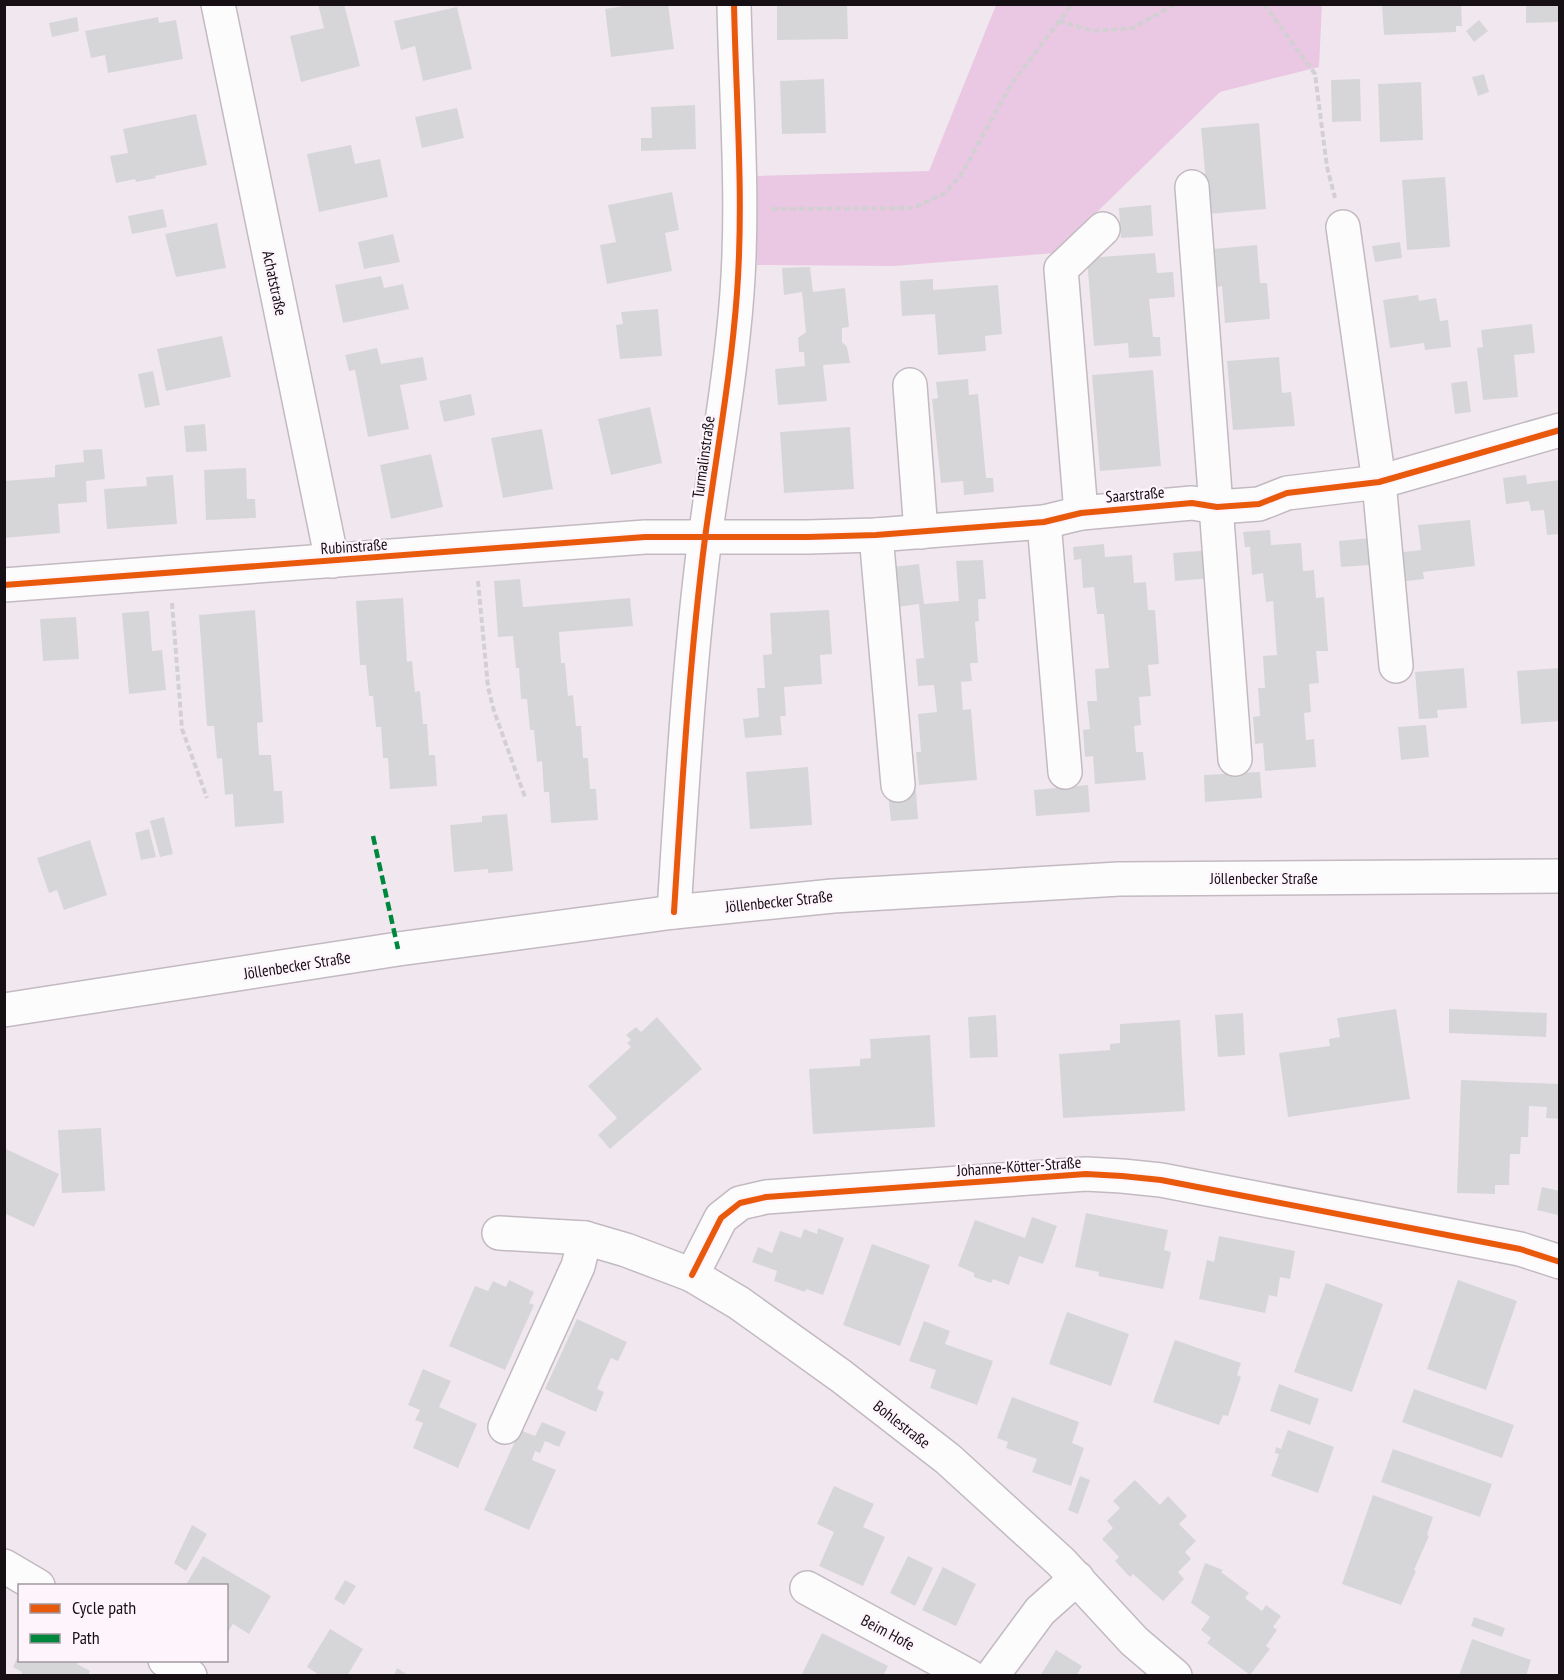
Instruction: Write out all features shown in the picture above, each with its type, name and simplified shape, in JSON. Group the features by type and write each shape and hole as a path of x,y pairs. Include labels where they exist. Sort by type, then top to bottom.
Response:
{"street":[{"name":"Achatstraße","path":"218,4 332,561"},
{"name":"Turmalinstraße","path":"674,912 691,653 729,375 737,292 739,208 734,4"},
{"path":"1192,187 1235,759"},
{"path":"1343,227 1379,482 1396,666"},
{"path":"1082,513 1061,269 1103,229"},
{"path":"910,385 921,532"},
{"name":"Saarstraße","path":"705,538 876,535 1044,522 1082,513 1192,503 1217,507 1259,504 1287,493 1379,482 1560,430"},
{"path":"1044,522 1065,772"},
{"path":"876,535 897,785"},
{"name":"Rubinstraße","path":"4,585 645,537 705,538"},
{"name":"Jöllenbecker Straße","path":"4,1010 398,949 674,912 833,896 1119,879 1560,876"},
{"name":"Johanne-Kötter-Straße","path":"692,1275 721,1218 740,1203 766,1197 1086,1174 1161,1180 1520,1249 1560,1262"},
{"name":"Bohlestraße","path":"499,1233 585,1238 626,1250 692,1275 739,1303 841,1376 948,1459 1077,1578 1134,1641 1174,1676"},
{"path":"505,1427 578,1266 585,1238"},
{"path":"4,1566 35,1584"},
{"path":"992,1676 1040,1611 1077,1578"},
{"name":"Beim Hofe","path":"807,1588 969,1676"},
{"path":"168,1662 190,1676"}],"path":[{"path":"739,208 913,208 945,194 962,175 1010,86 1072,4"},
{"path":"1059,21 1093,31 1133,28 1175,4"},
{"path":"1264,4 1315,74 1327,167 1343,227"},
{"path":"475,550 488,687 494,711 525,797"},
{"path":"170,573 182,729 207,798"}],"shaded area":[{"path":"996,5 1322,5 1319,67 1220,92 1055,253 894,266 757,265 756,176 929,171"}],"building":[{"path":"318,4 344,4 360,66 301,82 290,36 324,28"},
{"path":"636,4 668,4 674,49 611,57 605,9"},
{"path":"777,4 847,4 848,39 777,40"},
{"path":"1526,4 1560,4 1560,22 1526,23"},
{"path":"1382,5 1461,5 1462,26 1456,26 1456,32 1384,35"},
{"path":"457,7 472,69 423,81 415,46 401,50 394,21"},
{"path":"77,17 79,31 52,37 49,23"},
{"path":"158,17 159,23 176,20 183,59 108,73 105,55 91,58 85,31"},
{"path":"1479,20 1488,31 1474,42 1466,31"},
{"path":"1484,74 1489,92 1478,96 1472,77"},
{"path":"824,79 826,133 782,134 780,81"},
{"path":"1360,79 1361,121 1332,122 1331,80"},
{"path":"1421,82 1423,140 1380,142 1378,84"},
{"path":"695,105 696,149 641,151 641,138 652,138 651,107"},
{"path":"457,108 464,138 422,148 415,117"},
{"path":"196,114 207,165 136,182 135,179 116,183 110,156 128,153 123,129"},
{"path":"1259,123 1266,209 1209,214 1201,128"},
{"path":"351,145 355,164 380,159 388,197 319,212 307,154"},
{"path":"1445,177 1450,247 1407,250 1402,180"},
{"path":"672,192 679,230 665,233 672,271 607,284 600,245 616,242 608,205"},
{"path":"1151,205 1153,236 1121,238 1119,208"},
{"path":"163,209 167,227 132,234 128,216"},
{"path":"217,223 226,268 176,277 165,234"},
{"path":"393,234 400,262 364,269 358,242"},
{"path":"1400,242 1402,258 1375,262 1372,246"},
{"path":"1257,245 1260,283 1267,283 1270,319 1225,323 1222,286 1216,287 1213,249"},
{"path":"1155,253 1157,273 1173,272 1175,297 1149,299 1153,337 1160,337 1161,356 1129,358 1128,343 1094,346 1087,258"},
{"path":"810,267 813,292 845,288 849,327 842,328 842,342 847,347 850,363 823,365 827,401 778,405 775,369 805,366 804,352 799,352 798,338 806,332 802,292 784,295 782,268"},
{"path":"381,276 384,288 403,284 409,309 343,323 335,285"},
{"path":"933,279 933,290 998,285 1002,334 985,336 986,351 938,355 935,314 902,316 900,281"},
{"path":"1418,295 1419,301 1436,298 1440,321 1448,320 1451,347 1425,350 1424,343 1390,348 1383,300"},
{"path":"658,309 662,356 620,359 616,325 623,324 621,312"},
{"path":"1532,324 1535,353 1514,355 1518,397 1483,400 1477,348 1483,347 1481,330"},
{"path":"222,336 231,377 166,391 157,349"},
{"path":"377,348 381,364 423,357 427,380 400,385 409,429 368,437 355,370 349,371 345,355"},
{"path":"1279,357 1282,393 1291,392 1295,426 1233,430 1227,361"},
{"path":"1153,370 1161,466 1100,471 1092,375"},
{"path":"153,371 160,405 145,408 138,374"},
{"path":"968,379 969,395 978,394 986,478 993,478 994,492 964,495 963,481 941,483 932,399 938,398 936,382"},
{"path":"1467,381 1471,412 1455,414 1451,383"},
{"path":"471,394 475,415 444,422 439,401"},
{"path":"650,407 662,463 611,475 598,419"},
{"path":"205,424 207,451 186,452 184,426"},
{"path":"850,427 854,489 784,493 780,432"},
{"path":"542,429 553,489 503,498 491,438"},
{"path":"102,449 105,479 86,481 87,502 58,504 60,533 4,538 4,481 55,477 55,465 84,462 83,450"},
{"path":"431,454 443,507 391,519 380,465"},
{"path":"246,468 247,499 255,499 256,518 206,520 204,470"},
{"path":"173,475 177,524 107,529 104,489 147,486 146,477"},
{"path":"1526,475 1527,484 1560,480 1560,534 1547,535 1544,510 1531,511 1529,501 1506,504 1503,478"},
{"path":"1470,520 1475,566 1423,572 1424,579 1398,582 1395,553 1421,550 1418,525"},
{"path":"1270,530 1271,545 1301,543 1303,571 1314,570 1316,598 1324,597 1328,651 1316,651 1319,683 1309,684 1311,712 1304,713 1306,740 1314,739 1316,767 1265,771 1263,743 1255,744 1253,717 1260,716 1258,688 1265,688 1263,656 1277,655 1273,601 1266,602 1263,573 1252,575 1250,547 1245,547 1243,532"},
{"path":"1381,537 1382,564 1341,567 1339,541"},
{"path":"1104,544 1105,557 1132,555 1134,583 1146,582 1148,610 1155,610 1159,664 1148,665 1151,696 1139,697 1141,725 1134,726 1136,752 1143,752 1146,780 1095,784 1093,756 1085,757 1083,730 1090,729 1087,701 1097,701 1095,669 1109,668 1104,614 1097,614 1094,587 1083,588 1081,559 1074,560 1073,547"},
{"path":"1212,550 1214,578 1175,581 1173,553"},
{"path":"983,560 986,599 978,599 979,621 975,622 978,663 970,663 972,681 961,682 963,710 971,709 977,780 919,785 916,752 921,752 918,714 937,712 934,685 918,686 916,659 924,658 919,604 897,607 893,567 919,564 924,604 959,601 956,561"},
{"path":"520,579 523,607 630,598 633,626 559,632 561,663 565,663 568,696 573,695 576,726 581,726 583,758 588,758 590,789 596,789 598,820 551,823 549,792 544,792 542,761 537,762 534,730 530,730 527,699 521,699 519,668 516,668 513,636 498,637 494,581"},
{"path":"403,598 407,662 412,661 415,692 420,691 423,724 427,724 429,755 435,755 437,786 390,789 388,758 383,758 381,727 376,727 373,696 369,696 366,665 360,665 356,601"},
{"path":"255,610 263,722 257,723 259,755 271,755 274,791 282,791 284,823 235,827 233,794 225,795 222,758 217,759 214,726 207,726 199,615"},
{"path":"829,610 832,654 820,655 822,684 784,687 786,716 780,716 782,735 745,738 743,719 759,717 757,688 765,688 763,655 772,654 770,613"},
{"path":"149,611 152,651 162,650 166,690 129,694 122,613"},
{"path":"76,617 79,659 43,661 40,619"},
{"path":"1464,668 1467,708 1437,710 1438,718 1419,719 1415,672"},
{"path":"1560,668 1560,721 1521,724 1517,671"},
{"path":"1426,725 1429,757 1401,760 1398,727"},
{"path":"808,767 812,825 750,829 746,772"},
{"path":"1260,772 1262,798 1205,802 1204,775"},
{"path":"1088,785 1090,812 1036,816 1034,790"},
{"path":"916,791 918,819 891,821 888,794"},
{"path":"507,814 513,871 488,873 488,869 454,872 450,825 482,822 482,816"},
{"path":"164,817 173,854 160,857 150,821"},
{"path":"149,829 156,857 141,860 135,833"},
{"path":"90,840 107,895 64,910 57,890 49,893 37,858"},
{"path":"1396,1009 1410,1099 1288,1117 1279,1053 1330,1046 1329,1039 1340,1037 1337,1018"},
{"path":"1449,1009 1547,1013 1546,1037 1449,1033"},
{"path":"1243,1013 1245,1055 1218,1057 1215,1015"},
{"path":"996,1015 998,1057 970,1058 968,1017"},
{"path":"657,1017 702,1069 610,1149 598,1135 617,1118 588,1086 631,1047 627,1043 631,1040 626,1035 636,1027 641,1032"},
{"path":"1180,1020 1185,1111 1063,1118 1059,1054 1110,1050 1110,1044 1120,1043 1120,1024"},
{"path":"930,1035 935,1127 813,1134 809,1069 860,1066 860,1059 871,1058 870,1039"},
{"path":"1461,1080 1560,1084 1560,1119 1546,1118 1547,1107 1529,1106 1528,1137 1521,1137 1520,1154 1510,1154 1509,1185 1495,1185 1495,1194 1457,1193"},
{"path":"101,1128 105,1191 62,1193 58,1130"},
{"path":"6,1149 59,1174 34,1227 4,1213"},
{"path":"1542,1187 1560,1191 1558,1215 1537,1210"},
{"path":"1086,1213 1168,1230 1164,1250 1171,1252 1163,1289 1098,1276 1099,1272 1075,1267"},
{"path":"1032,1217 1057,1226 1043,1264 1019,1256 1009,1285 993,1279 991,1283 974,1277 974,1273 958,1266 975,1220 1025,1238"},
{"path":"818,1228 844,1238 823,1295 806,1289 805,1292 774,1281 777,1271 752,1262 758,1247 772,1253 780,1231 801,1238 804,1229 817,1234"},
{"path":"1219,1236 1295,1251 1290,1279 1280,1277 1277,1297 1269,1295 1265,1313 1199,1299 1207,1260 1214,1262"},
{"path":"872,1244 930,1265 900,1346 843,1325"},
{"path":"509,1280 534,1292 529,1303 534,1305 505,1370 449,1346 475,1286 488,1291 493,1281 506,1287"},
{"path":"1458,1280 1517,1301 1486,1390 1427,1369"},
{"path":"1326,1283 1383,1304 1352,1392 1294,1372"},
{"path":"1067,1312 1129,1334 1111,1386 1049,1364"},
{"path":"577,1319 627,1342 618,1361 611,1358 602,1377 597,1389 604,1392 596,1412 545,1389"},
{"path":"924,1321 950,1331 945,1344 993,1361 977,1405 930,1388 936,1370 909,1361"},
{"path":"1175,1340 1241,1363 1237,1375 1241,1377 1228,1416 1223,1415 1219,1425 1153,1402"},
{"path":"423,1369 451,1381 439,1407 477,1424 458,1468 413,1448 423,1423 415,1420 420,1410 408,1405"},
{"path":"1279,1384 1319,1399 1310,1425 1270,1411"},
{"path":"1414,1389 1514,1425 1502,1458 1402,1422"},
{"path":"1012,1397 1079,1422 1072,1443 1084,1448 1071,1486 1032,1472 1037,1459 1006,1448 1008,1442 997,1438"},
{"path":"542,1422 566,1432 559,1447 545,1441 540,1453 535,1451 532,1460 556,1470 529,1530 484,1510 520,1430 535,1436"},
{"path":"1288,1430 1334,1447 1318,1493 1271,1476 1279,1454 1275,1453 1276,1447 1281,1449"},
{"path":"1393,1449 1492,1484 1480,1517 1381,1482"},
{"path":"1080,1476 1090,1480 1078,1514 1068,1510"},
{"path":"1135,1480 1160,1505 1168,1496 1187,1516 1179,1524 1196,1541 1185,1552 1191,1559 1178,1572 1184,1579 1163,1601 1133,1574 1130,1577 1115,1561 1119,1557 1102,1539 1113,1528 1107,1521 1120,1508 1113,1501"},
{"path":"834,1486 874,1504 863,1527 885,1537 863,1586 819,1566 834,1532 817,1524"},
{"path":"1373,1495 1433,1517 1427,1535 1429,1536 1401,1605 1342,1584"},
{"path":"192,1525 207,1534 186,1571 174,1563"},
{"path":"203,1556 271,1596 249,1634 233,1624 228,1632 228,1584 187,1583"},
{"path":"908,1556 933,1568 915,1606 890,1593"},
{"path":"1205,1563 1223,1570 1221,1572 1249,1593 1245,1598 1262,1611 1266,1605 1281,1616 1273,1627 1277,1630 1266,1646 1270,1649 1250,1675 1207,1643 1211,1638 1201,1630 1210,1617 1191,1603"},
{"path":"943,1567 976,1584 956,1626 922,1610"},
{"path":"345,1580 356,1586 344,1605 334,1599"},
{"path":"1474,1617 1505,1628 1502,1637 1471,1626"},
{"path":"330,1629 363,1649 347,1676 321,1676 307,1667"},
{"path":"822,1633 888,1666 883,1676 801,1676"},
{"path":"1472,1639 1531,1660 1526,1676 1459,1676"},
{"path":"1056,1650 1082,1666 1076,1676 1040,1676"},
{"path":"18,1656 18,1662 78,1662 77,1664 90,1671 88,1676 21,1676 22,1672 13,1667"},
{"path":"397,1668 409,1676 394,1676"}],"marked path":[{"path":"373,836 398,949"}],"cycle path":[{"path":"674,912 686,725 695,631 737,293 740,185 734,4"},
{"path":"4,585 645,537 876,535 1044,522 1081,513 1192,503 1217,507 1259,504 1287,493 1379,482 1560,430"},
{"path":"692,1275 721,1218 740,1203 766,1197 1086,1174 1161,1180 1520,1249 1560,1262"}]}
